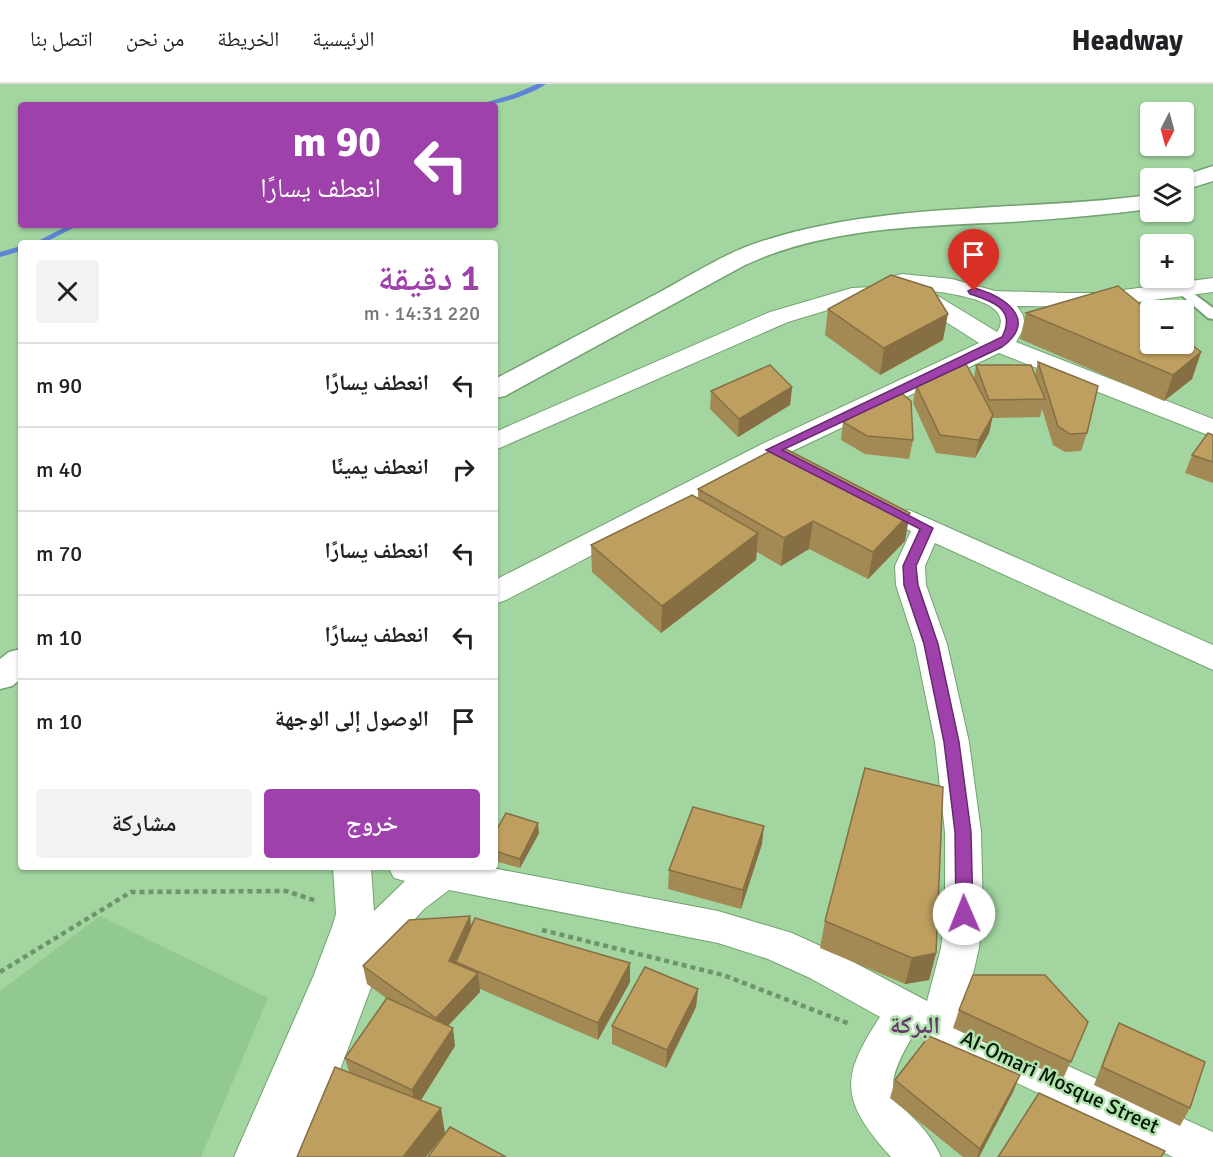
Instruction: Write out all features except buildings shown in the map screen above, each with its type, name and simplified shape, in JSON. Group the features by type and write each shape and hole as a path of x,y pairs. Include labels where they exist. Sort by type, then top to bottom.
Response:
{"main road":[{"path":"1194,180 1213,173"},
{"path":"1194,193 1213,188"},
{"path":"498,367 687,266 745,240 779,228 818,219 880,212 1127,195 1140,192"},
{"path":"498,388 716,272 775,244 834,230 889,222 1041,214 1140,203"},
{"path":"0,677 18,663"}],"street":[{"path":"498,428 770,308 822,292 866,283 887,280 921,289 993,298 1101,300 1213,285"},
{"path":"498,441 779,317 852,296 921,289 944,309 1022,331"},
{"path":"993,298 1006,307 1014,325 1022,331 1213,429"},
{"path":"498,591 772,450 1022,331 1101,300"},
{"path":"772,450 803,466"},
{"path":"886,507 927,528 1213,658"},
{"path":"920,1157 883,1118 871,1097 870,1079 876,1060 912,1026 960,948 964,914 963,832 950,731 931,644 911,585 910,566 927,528"},
{"path":"256,1157 333,977 355,914 352,870"},
{"path":"285,1157 358,971 382,928 411,898 425,870"},
{"name":"AI-Omari Mosque Street","path":"425,870 718,927 778,945 825,966 912,1026 1213,1154"}],"lane":[{"path":"1182,290 1213,315"}],"path":[{"path":"0,972 131,892 286,891 355,914"},
{"path":"531,928 723,975 912,1026"}],"shaded area":[{"path":"100,916 268,998 201,1157 0,1157 0,991"}],"waterway":[{"path":"491,102 543,84"},
{"path":"44,240 69,228"},
{"path":"0,255 18,249"}],"district":[{"name":"البركة","path":"915,1025"}],"route":[{"path":"964,914 963,832 952,742 931,644 911,585 910,566 927,528 772,450 998,345 1007,338 1014,325 1006,307 993,298 974,291"}]}
